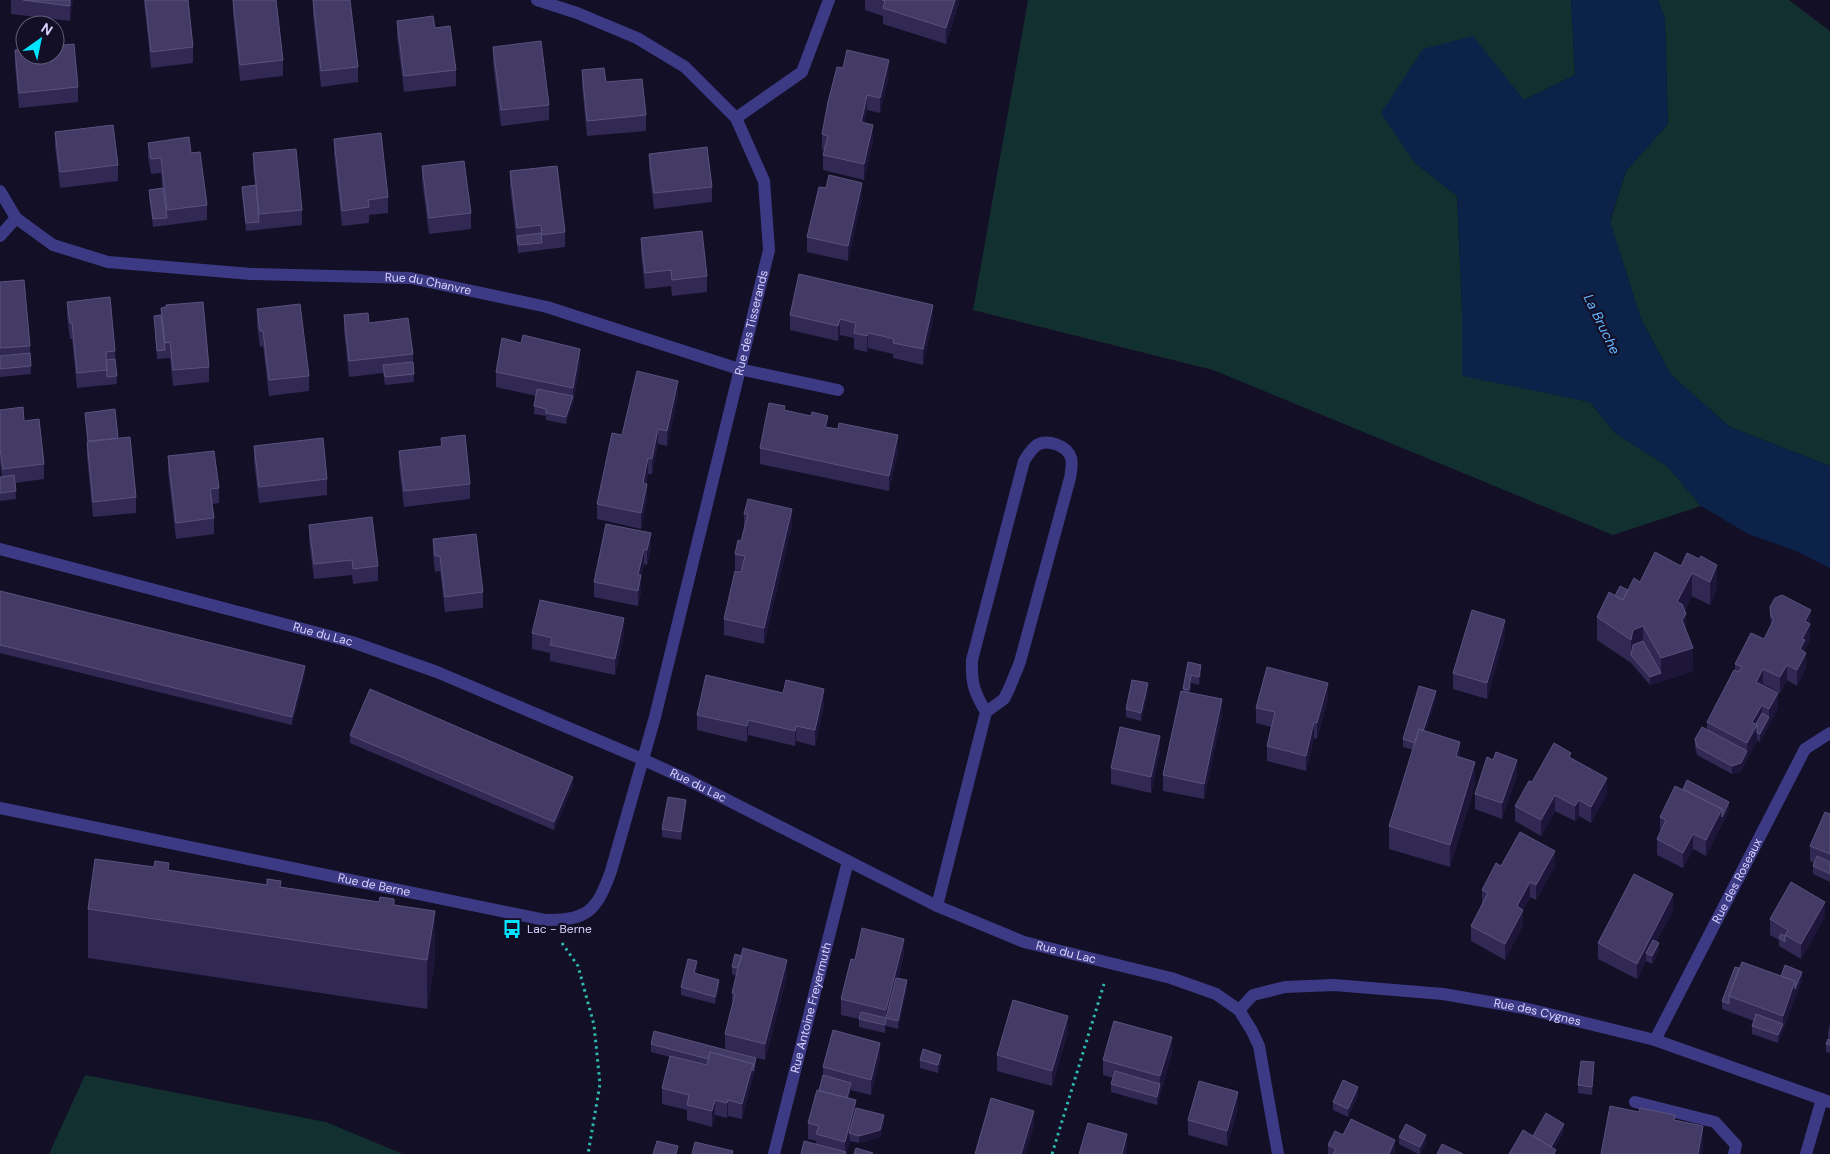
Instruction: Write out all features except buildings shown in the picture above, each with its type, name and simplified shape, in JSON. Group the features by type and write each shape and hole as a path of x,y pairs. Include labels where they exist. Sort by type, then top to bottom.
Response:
{"street":[{"name":"Rue des Tisserands","path":"537,0 577,13 637,38 685,67 736,118 764,181 768,250 656,717 642,759"},
{"path":"736,118 802,72 829,0"},
{"name":"Rue du Chanvre","path":"0,191 16,218 53,245 108,262 251,274 411,278 547,308 739,369 838,390"},
{"path":"0,236 16,218"},
{"path":"937,906 986,712 1004,699 1020,662 1070,478 1072,466 1070,456 1062,447 1050,442 1038,444 1030,451 1024,461 972,660 971,678 977,697 986,712"},
{"name":"Rue du Lac","path":"0,550 352,642 445,676 642,759 688,780 937,906 1024,942 1172,978 1216,994 1239,1010 1252,1031 1258,1046 1278,1154"},
{"name":"Rue des Roseaux","path":"1655,1040 1805,749 1830,733"},
{"name":"Rue de Berne","path":"0,808 545,920 568,921 584,915 596,903 604,890 642,759"},
{"name":"Rue Antoine Freyermuth","path":"774,1154 848,862"},
{"name":"Rue des Cygnes","path":"1239,1010 1253,995 1285,987 1334,985 1443,994 1524,1008 1655,1040 1826,1101"},
{"path":"1806,1154 1826,1101"},
{"path":"1635,1102 1715,1122 1736,1145 1734,1154"}],"path":[{"path":"545,920 578,966 594,1025 600,1084 588,1154"},
{"path":"1052,1154 1111,962"}],"green space":[{"path":"1028,0 1571,0 1575,75 1524,100 1414,162 1457,196 1462,309 1462,375 1590,402 1615,433 1667,466 1701,506 1613,535 1213,370 973,310"},
{"path":"1658,0 1789,0 1830,31 1830,466 1730,427 1671,375 1641,319 1610,222 1626,171 1668,124 1665,19"},
{"path":"85,1075 326,1122 403,1154 49,1154"}],"water":[{"name":"La Bruche","path":"1571,0 1658,0 1665,19 1668,124 1626,171 1610,221 1641,319 1671,375 1730,427 1830,466 1830,568 1796,551 1748,534 1701,506 1667,466 1615,433 1590,402 1462,376 1462,309 1457,196 1414,162 1381,113 1423,49 1473,36 1524,100 1575,75"}],"place":[{"name":"Lac - Berne","path":"512,929"}]}
